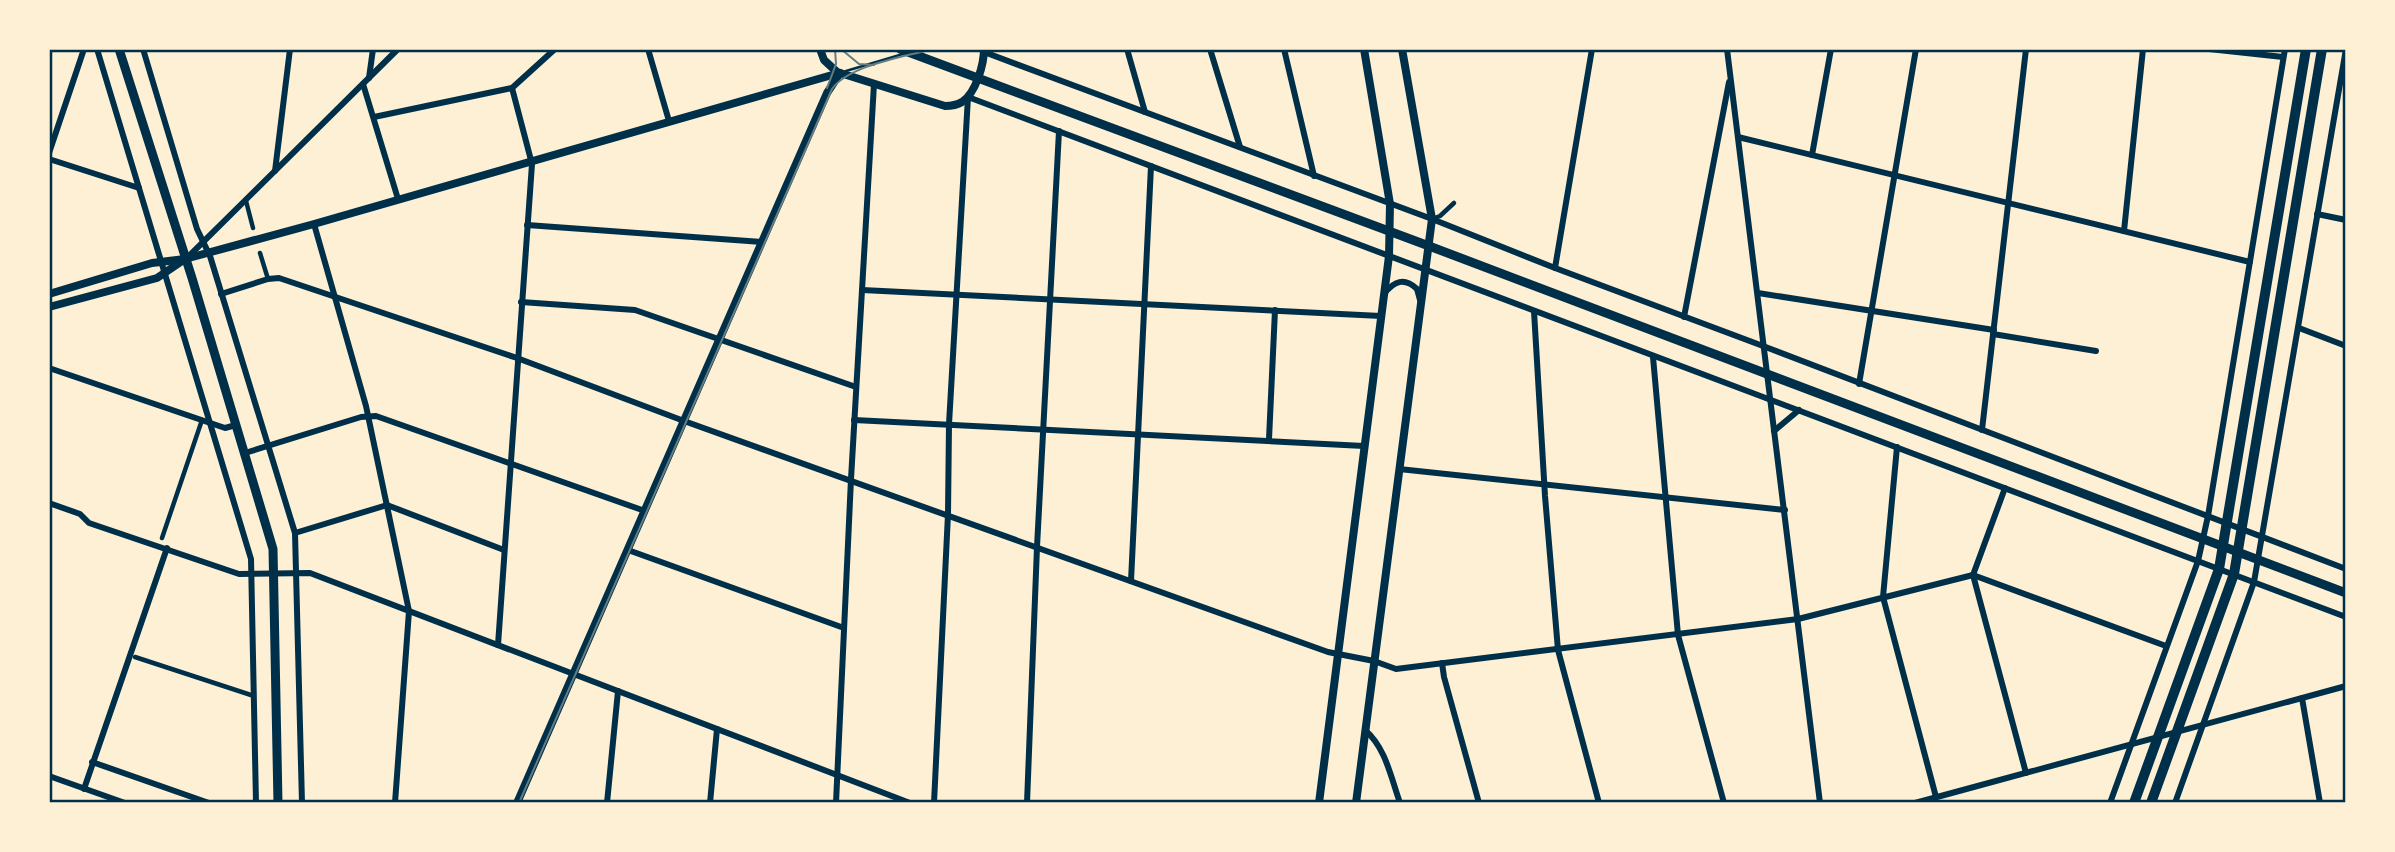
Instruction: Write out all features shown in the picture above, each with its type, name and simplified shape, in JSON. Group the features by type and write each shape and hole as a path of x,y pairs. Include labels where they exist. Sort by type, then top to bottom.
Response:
{"main road":[{"path":"119,49 271,540 274,573 278,803"},
{"path":"900,49 2346,593"},
{"path":"2134,803 2219,569 2306,49"},
{"path":"2151,803 2234,574 2322,49"}],"street":[{"path":"49,153 84,49"},
{"path":"97,49 251,559 256,803"},
{"path":"143,49 197,229 209,253 295,533 302,803"},
{"path":"275,171 290,49"},
{"path":"369,78 373,49"},
{"path":"49,307 166,275 204,242 398,49"},
{"path":"374,117 512,88 555,49"},
{"path":"648,49 669,121"},
{"path":"820,49 827,64 839,73 938,106 957,104 968,97"},
{"path":"1127,49 1145,112"},
{"path":"1210,49 1240,147"},
{"path":"1284,49 1314,176"},
{"path":"1319,803 1389,256 1390,204 1364,49"},
{"path":"1356,803 1432,219 1402,49"},
{"path":"1555,268 1592,49"},
{"path":"1727,49 1820,803"},
{"path":"1729,68 1732,49"},
{"path":"1812,155 1831,49"},
{"path":"1859,383 1916,49"},
{"path":"1982,430 2026,49"},
{"path":"2124,231 2143,49"},
{"path":"2209,49 2283,57"},
{"path":"2110,803 2198,561 2208,516 2285,49"},
{"path":"2175,803 2254,582 2259,560 2346,49"},
{"path":"933,803 948,514 949,424 968,97 977,78 984,51 1432,219 2346,569"},
{"path":"49,294 161,261 185,259 314,224 839,73"},
{"path":"517,803 827,93 839,73"},
{"path":"1684,317 1730,77"},
{"path":"363,84 398,199"},
{"path":"836,803 854,420 874,84"},
{"path":"498,645 531,162 512,88"},
{"path":"968,97 2346,617"},
{"path":"1027,803 1037,547 1059,131"},
{"path":"1738,137 2250,262"},
{"path":"49,159 139,188"},
{"path":"1131,580 1152,166"},
{"path":"246,200 253,228"},
{"path":"1432,219 1440,216 1454,203"},
{"path":"2317,214 2346,220"},
{"path":"314,224 368,415 409,611 395,803"},
{"path":"527,225 762,242"},
{"path":"260,253 268,279"},
{"path":"221,294 279,278 517,358 684,421 1338,654 1374,661 1396,669 1798,619 1973,575 2166,646"},
{"path":"1384,295 1390,286 1405,281 1417,289 1420,302"},
{"path":"862,290 1381,316"},
{"path":"1758,293 2096,351"},
{"path":"521,302 635,310 856,387"},
{"path":"1269,439 1275,310"},
{"path":"1534,311 1544,485 1558,650 1599,803"},
{"path":"2299,328 2346,346"},
{"path":"1653,357 1678,635 1724,803"},
{"path":"49,368 225,428 236,425"},
{"path":"1774,431 1799,410"},
{"path":"245,453 368,415 376,416 645,511"},
{"path":"162,538 202,420"},
{"path":"854,420 1269,439 1364,446"},
{"path":"1898,447 1883,597 1936,797"},
{"path":"1399,469 1785,510"},
{"path":"2005,488 1973,575 2026,773"},
{"path":"49,503 80,514 89,523 239,574 310,573 910,803"},
{"path":"295,533 387,505 504,550"},
{"path":"84,789 167,548"},
{"path":"628,550 844,628"},
{"path":"135,657 254,695"},
{"path":"1442,663 1479,803"},
{"path":"1915,803 2346,686"},
{"path":"607,803 618,691"},
{"path":"2302,698 2320,803"},
{"path":"710,803 717,729"},
{"path":"1365,730 1378,743 1400,803"},
{"path":"92,762 209,803"},
{"path":"49,776 125,803"}],"lane":[{"path":"839,73 922,49"}],"tram line":[{"path":"827,88 836,64 835,49"},
{"path":"841,49 859,64 874,65"},
{"path":"519,803 832,89 840,81 864,68 932,49"}]}
